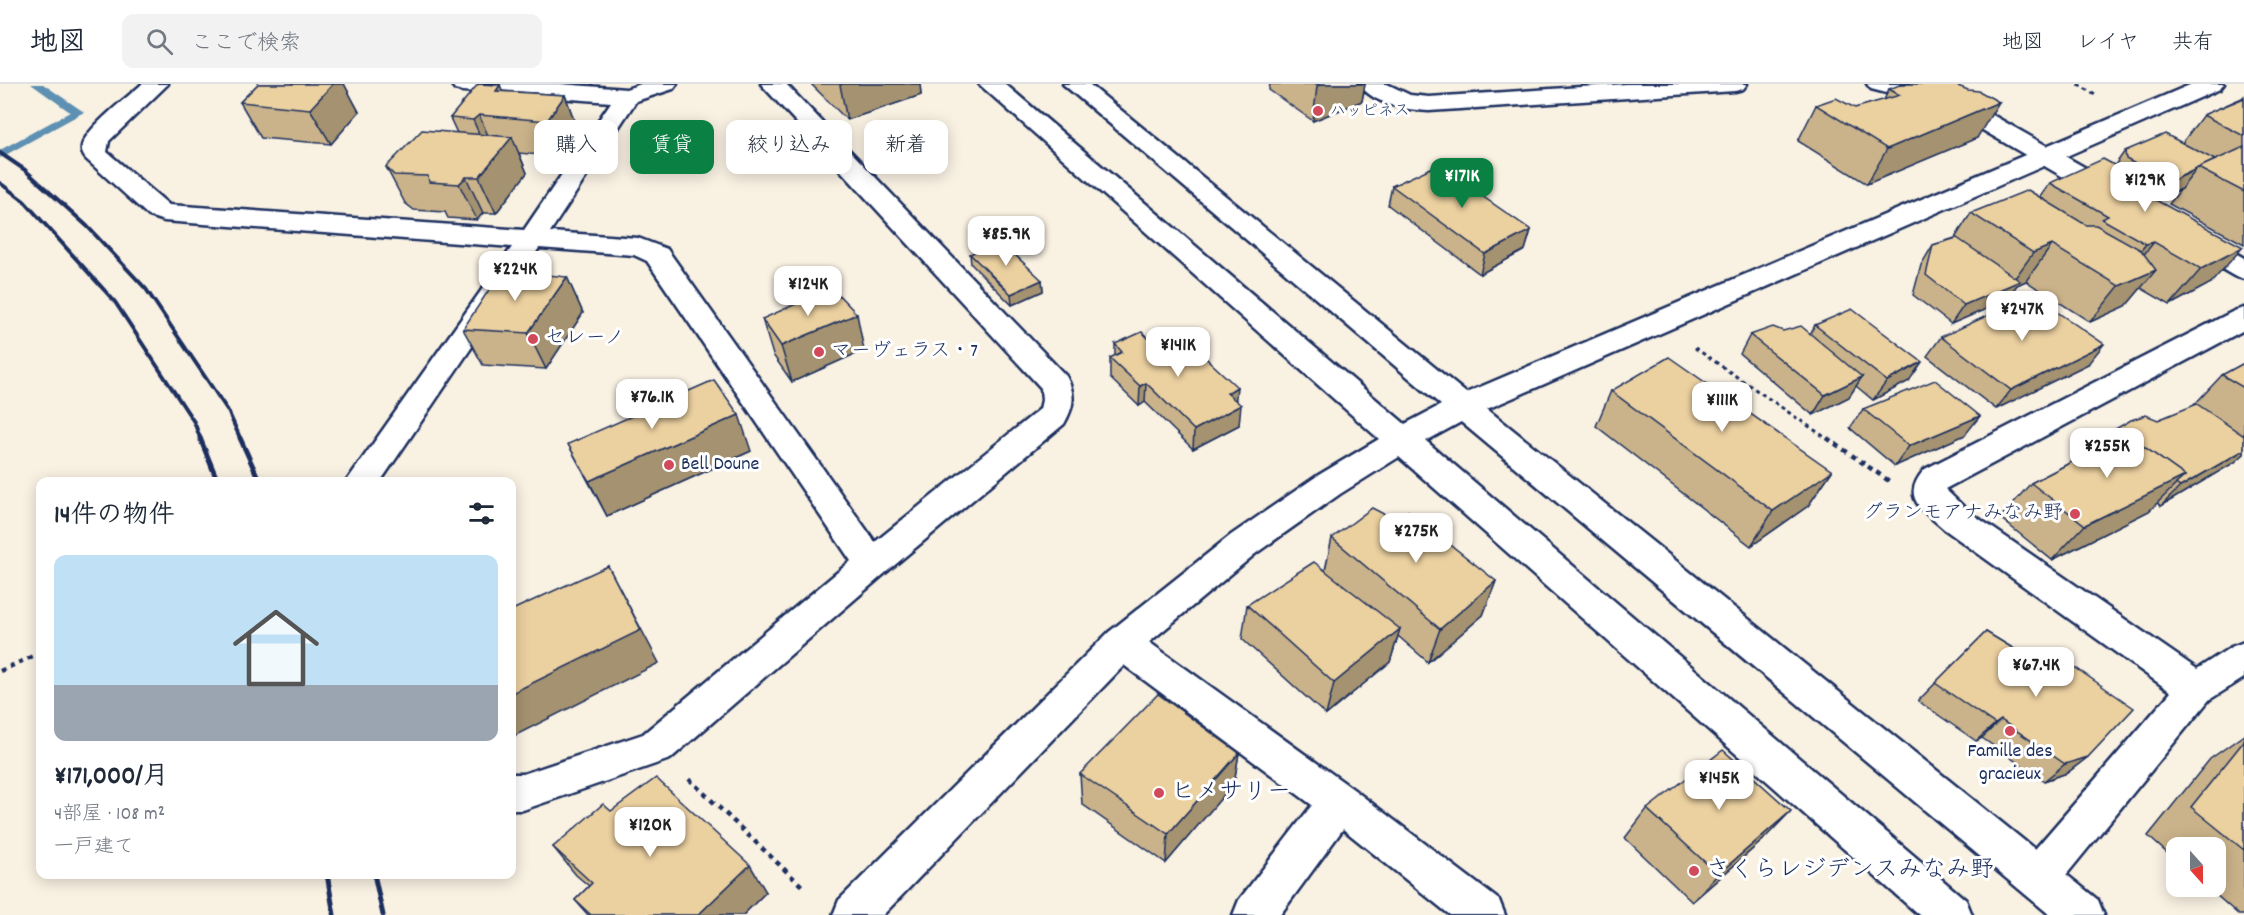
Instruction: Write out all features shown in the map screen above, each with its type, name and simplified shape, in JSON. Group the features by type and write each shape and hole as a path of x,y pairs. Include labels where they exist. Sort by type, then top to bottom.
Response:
{"street":[{"path":"156,84 95,141 93,149 95,154 164,213 638,247 657,255 872,564"},
{"path":"463,84 627,96 664,84"},
{"path":"516,792 523,792 656,747 872,564 1053,416 1058,406 1059,396 1055,384 773,84"},
{"path":"991,84 1951,915"},
{"path":"1075,84 2083,915"},
{"path":"1371,84 1406,103 1429,104 1736,84"},
{"path":"1879,84 1916,92 1964,109 2131,205"},
{"path":"855,915 1122,643 1168,602 1308,497 1401,439 1463,406 2212,84"},
{"path":"365,477 531,240 627,96"},
{"path":"2172,228 2244,270"},
{"path":"2196,689 1956,520 1929,496 1929,486 1936,478 2244,318"},
{"path":"1122,643 1339,802 1484,915"},
{"path":"2038,877 2196,689 2244,658"},
{"path":"1254,915 1339,802"}],"path":[{"path":"2078,84 2101,98"},
{"path":"1690,345 1896,486 1929,496"},
{"path":"0,671 36,655"},
{"path":"656,747 804,888"}],"building":[{"path":"258,84 333,84 310,109 240,102"},
{"path":"478,84 500,85 496,91 565,95 548,120 479,115 473,120 450,118"},
{"path":"1902,84 1953,84 1968,90 1979,91 1999,102 1887,149 1816,105 1836,98 1855,108 1900,95 1889,89"},
{"path":"2244,98 2244,136 2203,115"},
{"path":"422,130 512,137 479,177 466,177 459,184 429,182 428,176 394,175 386,167"},
{"path":"2165,134 2215,160 2169,182 2126,159 2125,151"},
{"path":"2244,147 2244,192 2198,168"},
{"path":"2103,159 2163,191 2150,197 2243,247 2201,269 2154,242 2146,244 2102,219 2108,216 2050,183"},
{"path":"1437,165 1531,230 1485,254 1392,186"},
{"path":"2028,190 2086,225 2096,225 2141,250 2156,270 2119,286 2052,245 2033,253 1971,213"},
{"path":"1957,238 2020,281 1964,305 1926,275 1933,245"},
{"path":"1000,241 1042,280 1011,294 970,254"},
{"path":"502,270 567,277 528,333 463,329"},
{"path":"832,288 857,314 781,346 762,319"},
{"path":"2032,295 2104,344 2011,390 1941,337"},
{"path":"1852,309 1922,362 1887,381 1815,325"},
{"path":"1801,326 1862,377 1825,395 1750,335 1773,327 1783,331"},
{"path":"1142,332 1149,339 1161,332 1186,356 1197,350 1237,387 1227,393 1241,405 1194,430 1146,383 1140,386 1110,358 1122,352 1115,344"},
{"path":"1669,357 1832,471 1773,511 1611,391"},
{"path":"2244,363 2244,388 2222,375"},
{"path":"714,380 739,415 589,481 568,444"},
{"path":"1935,380 1980,416 1909,446 1863,409"},
{"path":"2197,404 2244,436 2244,450 2180,487 2176,484 2185,476 2126,434 2113,441 2105,435 2131,420 2146,415 2158,420"},
{"path":"2126,434 2185,476 2085,525 2031,483"},
{"path":"1372,508 1395,520 1408,511 1496,581 1440,629 1332,538"},
{"path":"1314,562 1400,629 1334,683 1247,605"},
{"path":"608,566 641,630 516,691 516,608"},
{"path":"1986,632 2042,666 2054,653 2134,708 2088,757 2065,764 2001,720 1995,724 1935,683"},
{"path":"1158,694 1239,753 1168,834 1080,774"},
{"path":"2244,741 2244,850 2191,807"},
{"path":"1723,750 1791,811 1718,874 1647,809"},
{"path":"656,778 750,865 698,915 591,915 575,900 592,883 553,847 603,804 611,811"}],"waterway":[{"path":"0,155 78,112 36,84"}],"railway":[{"path":"0,153 25,170 87,226 146,289 228,411 241,440"},
{"path":"0,183 24,201 115,302 194,422 201,440"},
{"path":"200,438 216,477"},
{"path":"240,438 258,477"},
{"path":"328,879 334,915"},
{"path":"375,879 383,915"}],"place":[{"name":"ハッピネス","path":"1318,111"},
{"name":"セレーノ","path":"533,339"},
{"name":"マーヴェラス・7","path":"819,352"},
{"name":"Bell Doune","path":"669,465"},
{"name":"グランモアナみなみ野","path":"2075,514"},
{"name":"Famille des gracieux","path":"2010,731"},
{"name":"ヒメサリー","path":"1159,793"},
{"name":"さくらレジデンスみなみ野","path":"1694,871"}]}
